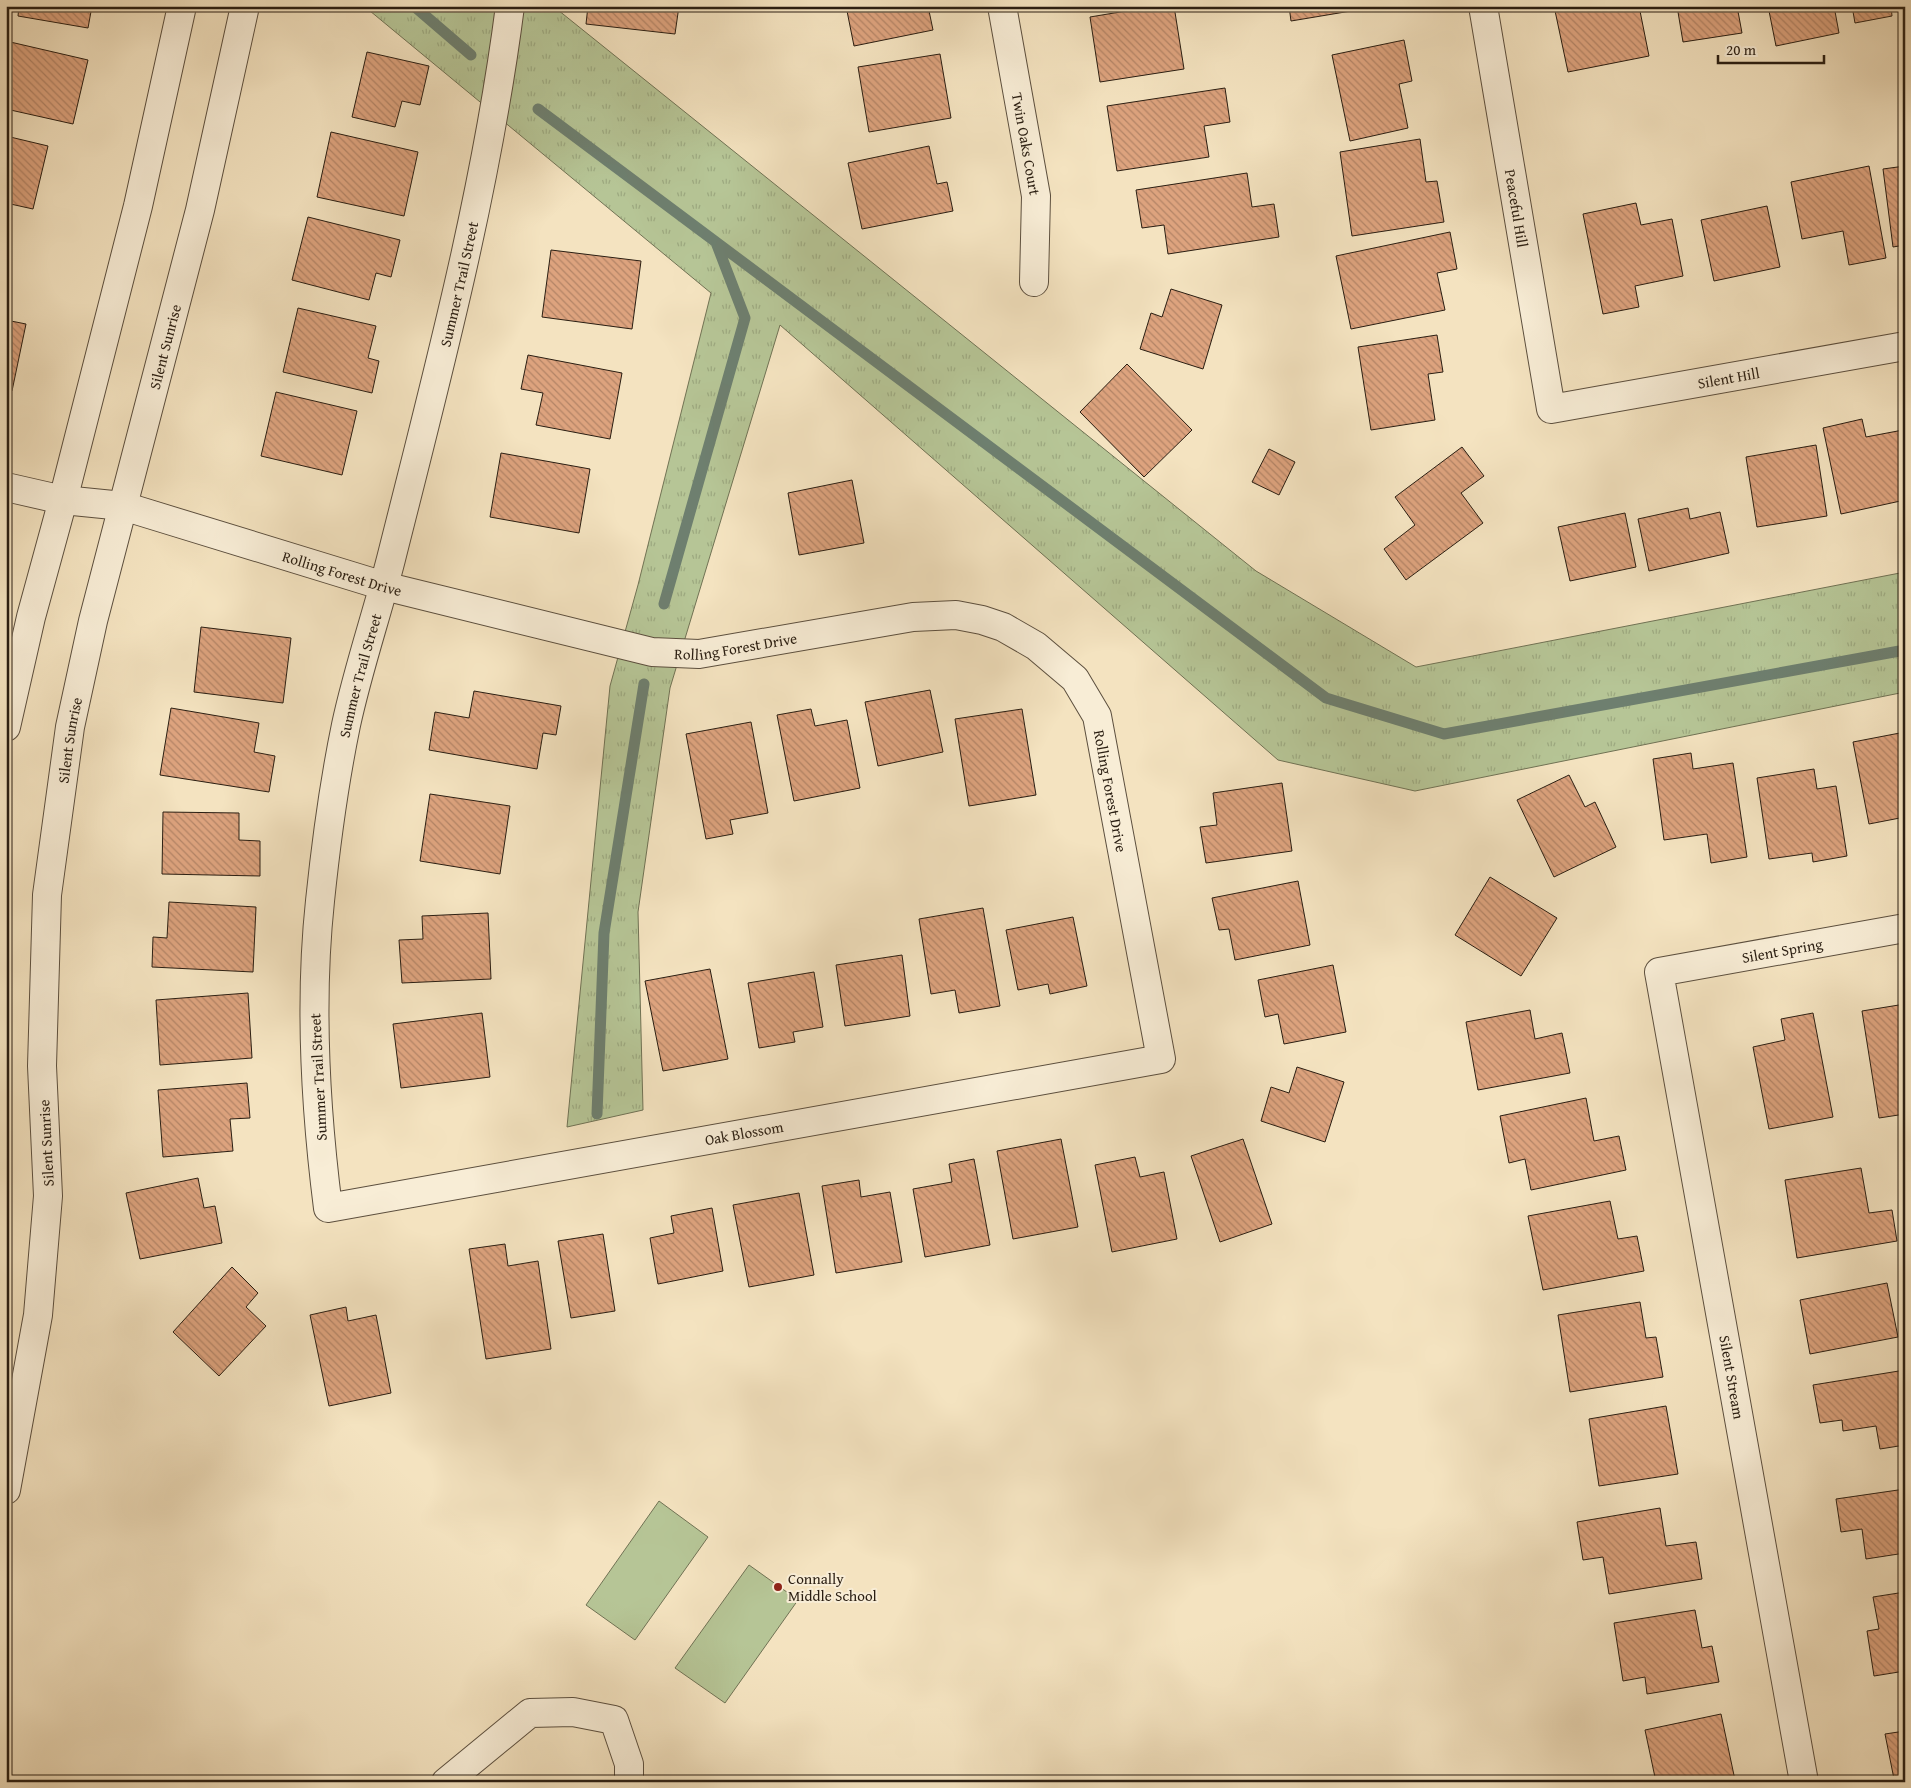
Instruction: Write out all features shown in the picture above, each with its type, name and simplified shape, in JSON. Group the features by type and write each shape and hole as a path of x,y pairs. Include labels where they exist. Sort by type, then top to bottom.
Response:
{"street":[{"path":"6,727 31,617 138,206 182,6"},
{"name":"Silent Sunrise","path":"6,1490 38,1315 48,1196 42,1066 47,895 70,727 93,621 200,210 245,6"},
{"name":"Summer Trail Street","path":"328,1208 314,1065 314,994 320,903 346,725 384,586 449,325 502,67 510,6"},
{"name":"Twin Oaks Court","path":"1002,6 1036,196 1034,282"},
{"name":"Peaceful Hill","path":"1483,6 1551,409"},
{"name":"Silent Hill","path":"1551,409 1905,346"},
{"name":"Rolling Forest Drive","path":"6,488 63,500 123,506 384,586 652,652 699,654 914,617 956,616 982,620 1003,627 1036,646 1075,679 1097,716 1161,1059"},
{"name":"Silent Spring","path":"1659,972 1905,928"},
{"name":"Silent Stream","path":"1659,972 1804,1782"},
{"name":"Oak Blossom","path":"328,1208 1161,1059"},
{"path":"446,1782 530,1713 573,1712 614,1720 629,1764 629,1782"}],"green space":[{"path":"364,6 553,6 1256,571 1416,667 1905,572 1905,692 1415,791 1278,760 780,325 670,688 638,912 643,1110 567,1127 610,686 638,585 711,293"},
{"path":"659,1501 708,1537 635,1640 586,1605"},
{"path":"749,1565 798,1600 725,1703 675,1668"}],"building":[{"path":"19,6 92,6 88,28 18,16"},
{"path":"588,6 679,6 675,34 586,24"},
{"path":"846,6 928,6 933,30 854,46"},
{"path":"1156,6 1174,6 1184,69 1100,82 1090,17"},
{"path":"1289,6 1375,6 1375,7 1291,21"},
{"path":"1554,6 1639,6 1649,56 1568,72"},
{"path":"1677,6 1737,6 1742,33 1683,42"},
{"path":"1768,6 1834,6 1839,33 1776,46"},
{"path":"1852,6 1891,6 1892,16 1855,23"},
{"path":"1404,40 1412,81 1399,84 1408,128 1350,141 1332,55"},
{"path":"6,41 88,60 73,124 6,109"},
{"path":"367,52 429,66 420,105 402,101 395,127 352,117"},
{"path":"940,54 951,118 869,132 858,67"},
{"path":"1225,88 1230,122 1204,126 1209,157 1117,171 1107,106"},
{"path":"331,132 418,152 404,216 317,197"},
{"path":"6,136 48,146 33,209 6,203"},
{"path":"1420,139 1426,182 1437,181 1444,222 1352,236 1340,152"},
{"path":"929,146 937,184 947,182 953,211 862,229 848,163"},
{"path":"1869,166 1886,258 1849,265 1843,231 1802,239 1791,182"},
{"path":"1905,166 1905,245 1893,247 1883,169"},
{"path":"1247,173 1252,207 1274,204 1279,237 1168,254 1164,225 1142,228 1136,190"},
{"path":"1636,203 1641,225 1672,219 1683,276 1635,286 1639,307 1603,314 1583,214"},
{"path":"1767,206 1780,267 1714,281 1701,220"},
{"path":"308,217 400,240 391,277 376,273 369,300 292,280"},
{"path":"1450,232 1457,269 1437,273 1445,310 1351,329 1336,256"},
{"path":"551,250 641,261 632,329 542,317"},
{"path":"1171,289 1222,305 1203,369 1140,349 1151,313 1162,317"},
{"path":"298,308 376,326 368,358 379,361 372,393 283,372"},
{"path":"6,320 26,324 12,391 6,390"},
{"path":"1437,335 1443,372 1428,374 1435,420 1371,430 1358,347"},
{"path":"528,355 622,373 610,439 536,425 543,393 521,389"},
{"path":"1127,364 1192,430 1144,477 1080,412"},
{"path":"276,392 357,411 342,475 261,456"},
{"path":"1862,419 1866,437 1903,430 1905,500 1841,514 1823,428"},
{"path":"1816,445 1827,516 1757,527 1746,457"},
{"path":"1462,447 1484,476 1461,493 1483,523 1406,580 1384,549 1415,525 1395,497"},
{"path":"1269,449 1295,462 1279,495 1252,482"},
{"path":"501,453 590,469 579,533 490,517"},
{"path":"852,480 864,543 799,555 788,493"},
{"path":"1688,508 1690,519 1720,512 1729,553 1649,571 1638,519"},
{"path":"1625,513 1636,567 1570,581 1558,527"},
{"path":"201,627 291,638 283,703 194,692"},
{"path":"930,690 943,752 878,766 865,702"},
{"path":"474,691 561,706 556,735 543,733 537,769 429,750 435,712 469,718"},
{"path":"171,708 259,723 254,752 275,756 269,792 160,775"},
{"path":"811,709 815,726 847,720 860,788 794,801 777,715"},
{"path":"1022,709 1036,795 969,806 955,719"},
{"path":"751,722 768,813 730,820 733,834 706,839 686,734"},
{"path":"1905,732 1905,817 1869,824 1853,742"},
{"path":"1691,753 1693,769 1733,763 1747,857 1711,863 1707,834 1664,840 1653,759"},
{"path":"1814,769 1817,789 1836,786 1847,856 1813,862 1812,853 1769,859 1757,778"},
{"path":"1569,775 1585,807 1595,802 1616,847 1554,877 1517,800"},
{"path":"1282,783 1292,851 1206,863 1200,827 1217,825 1213,793"},
{"path":"430,794 510,806 500,874 420,861"},
{"path":"163,812 239,813 239,840 260,841 260,876 162,874"},
{"path":"1490,877 1557,918 1521,976 1455,935"},
{"path":"1298,881 1310,945 1235,960 1229,929 1219,930 1212,898"},
{"path":"169,902 256,907 253,972 152,967 153,937 167,938"},
{"path":"983,908 1000,1006 959,1013 955,990 931,994 919,919"},
{"path":"488,913 491,979 402,983 399,940 423,939 422,916"},
{"path":"1073,917 1087,986 1050,994 1048,984 1018,990 1006,930"},
{"path":"902,955 910,1016 845,1026 836,965"},
{"path":"1333,965 1346,1032 1284,1044 1278,1014 1265,1017 1258,980"},
{"path":"710,969 728,1059 663,1071 645,981"},
{"path":"814,972 823,1027 793,1032 795,1042 759,1048 748,983"},
{"path":"248,993 252,1058 160,1065 156,1000"},
{"path":"1905,1004 1905,1114 1879,1118 1862,1011"},
{"path":"1530,1010 1535,1039 1562,1033 1570,1073 1478,1090 1466,1022"},
{"path":"482,1013 490,1077 401,1088 393,1024"},
{"path":"1813,1013 1833,1117 1769,1129 1753,1047 1785,1040 1781,1019"},
{"path":"1297,1067 1344,1082 1325,1142 1261,1121 1271,1087 1289,1093"},
{"path":"247,1083 250,1118 230,1119 233,1151 163,1157 158,1090"},
{"path":"1586,1098 1594,1141 1619,1136 1626,1170 1531,1190 1525,1159 1509,1163 1500,1116"},
{"path":"1061,1139 1078,1227 1013,1239 997,1151"},
{"path":"1243,1139 1272,1224 1220,1242 1191,1156"},
{"path":"1135,1157 1140,1177 1164,1172 1177,1239 1112,1252 1095,1165"},
{"path":"974,1159 990,1245 925,1257 913,1189 952,1182 949,1164"},
{"path":"1861,1168 1869,1213 1892,1210 1897,1241 1797,1258 1785,1180"},
{"path":"198,1178 204,1208 215,1206 222,1243 140,1259 126,1193"},
{"path":"859,1180 861,1197 890,1192 902,1262 836,1273 822,1186"},
{"path":"799,1193 814,1275 749,1287 733,1205"},
{"path":"1610,1201 1618,1239 1637,1236 1644,1271 1543,1290 1528,1216"},
{"path":"712,1208 723,1271 658,1284 650,1238 674,1233 671,1216"},
{"path":"603,1234 615,1311 571,1318 558,1241"},
{"path":"505,1244 508,1266 538,1261 551,1349 486,1359 469,1249"},
{"path":"232,1267 258,1293 246,1307 266,1326 219,1376 173,1332"},
{"path":"1887,1283 1898,1337 1810,1354 1800,1300"},
{"path":"1640,1302 1646,1338 1656,1337 1663,1377 1570,1392 1558,1315"},
{"path":"346,1307 348,1321 376,1315 391,1393 329,1406 310,1315"},
{"path":"1905,1370 1905,1445 1880,1449 1876,1426 1843,1431 1842,1420 1820,1423 1813,1385"},
{"path":"1666,1406 1678,1474 1599,1486 1589,1419"},
{"path":"1905,1489 1905,1553 1866,1559 1862,1529 1841,1532 1836,1499"},
{"path":"1660,1508 1666,1546 1696,1542 1702,1579 1609,1594 1603,1557 1583,1560 1577,1522"},
{"path":"1905,1592 1905,1671 1874,1676 1867,1631 1879,1629 1873,1597"},
{"path":"1695,1610 1702,1648 1712,1646 1719,1682 1647,1694 1645,1677 1623,1681 1614,1623"},
{"path":"1721,1714 1735,1780 1656,1782 1645,1730"},
{"path":"1905,1731 1905,1776 1894,1779 1885,1734"}],"waterway":[{"path":"414,6 471,55"},
{"path":"538,109 1326,698 1444,734 1905,650"},
{"path":"664,604 745,318 717,245"},
{"path":"597,1114 604,933 644,684"}],"place":[{"name":"Connally Middle School","path":"778,1587"}]}
